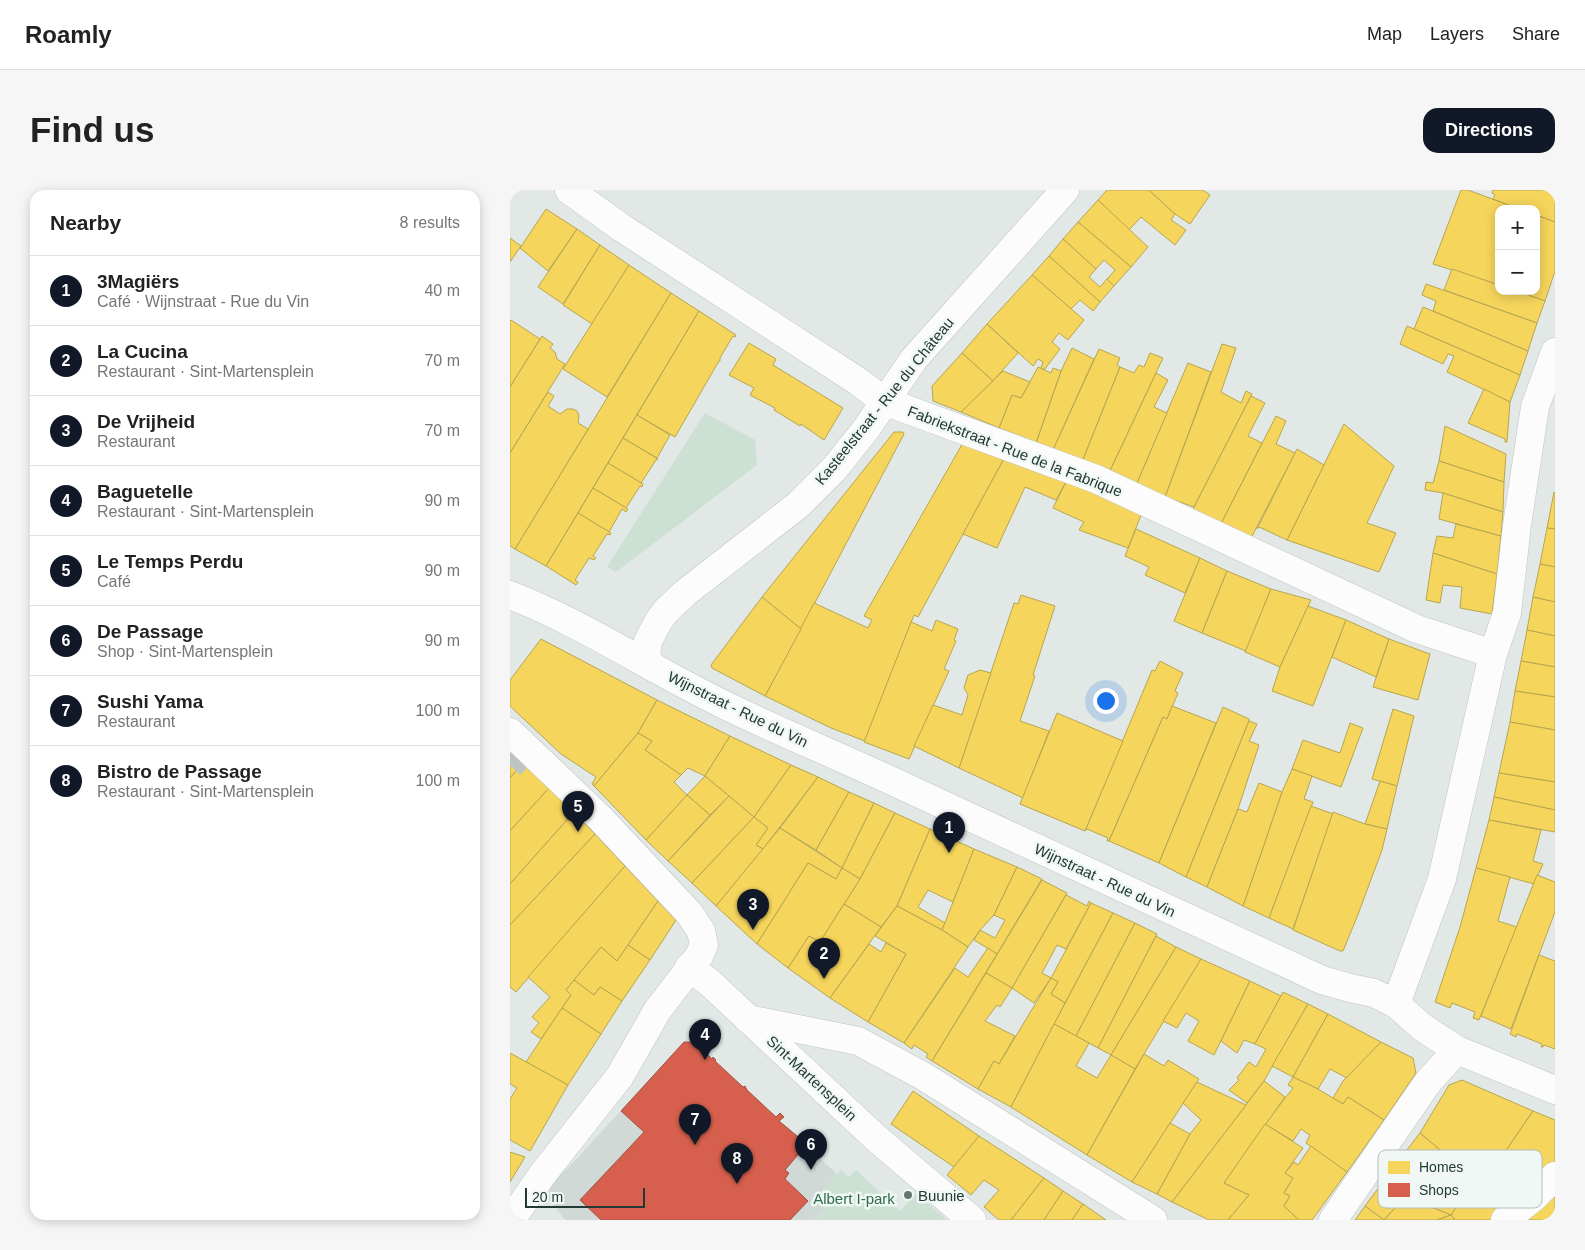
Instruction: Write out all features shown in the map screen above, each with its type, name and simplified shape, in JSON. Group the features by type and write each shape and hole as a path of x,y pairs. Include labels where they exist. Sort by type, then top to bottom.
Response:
{"street":[{"name":"Fabriekstraat - Rue de la Fabrique","path":"569,190 622,228 859,382 884,401 1096,479 1417,629 1493,654"},
{"name":"Kasteelstraat - Rue du Château","path":"653,667 646,654 648,641 658,622 666,612 685,593 798,504 835,468 866,429 914,360 1064,190"},
{"path":"1396,1004 1442,879 1493,654 1507,614 1517,525 1535,407 1555,352"},
{"name":"Wijnstraat - Rue du Vin","path":"510,595 591,631 698,693 742,714 877,774 1322,980 1374,992 1396,1004 1422,1027 1457,1050 1555,1090"},
{"path":"511,1220 542,1176 620,1076 658,1012 689,967 699,956 704,945 702,931 694,918 600,818 518,745"},
{"name":"Sint-Martensplein","path":"689,967 710,983 876,1138 972,1220"},
{"name":"Sint-Martensplein","path":"748,1019 858,1041 923,1076 1153,1220"},
{"path":"1381,1150 1428,1082 1457,1050"},
{"path":"1333,1220 1378,1155"},
{"path":"1542,1189 1555,1176"},
{"path":"1505,1220 1520,1208"}],"shaded area":[{"path":"684,1042 695,1042 743,1087 745,1086 747,1091 775,1117 780,1113 784,1117 780,1121 803,1140 806,1137 810,1141 806,1146 837,1174 817,1196 826,1206 813,1220 565,1220 549,1199 550,1183 568,1168"}],"green space":[{"path":"705,413 755,440 757,465 616,572 607,567"},
{"name":"Albert I-park","path":"841,1170 849,1177 856,1170 900,1211 916,1193 947,1220 813,1220 826,1206 816,1196"}],"building: Homes":[{"path":"1107,190 1149,190 1175,214 1171,220 1186,230 1175,245 1141,217 1129,230 1098,200"},
{"path":"1149,190 1203,190 1210,195 1190,224 1175,214"},
{"path":"1461,190 1468,190 1508,205 1495,205 1495,284 1433,264"},
{"path":"1493,190 1555,190 1555,222 1540,216 1540,205 1509,205 1493,199 1495,195 1492,193"},
{"path":"1098,200 1148,247 1131,267 1078,222"},
{"path":"546,209 577,229 548,271 520,248"},
{"path":"1540,216 1555,222 1555,271 1545,301 1528,295 1540,295"},
{"path":"1078,222 1131,267 1114,286 1107,279 1115,270 1104,260 1096,269 1063,239"},
{"path":"577,229 600,245 563,304 538,287"},
{"path":"510,238 521,246 510,262"},
{"path":"1063,239 1096,269 1089,277 1100,287 1107,279 1114,286 1100,302 1049,256"},
{"path":"600,245 629,265 592,324 563,305"},
{"path":"1049,256 1100,302 1093,311 1080,300 1071,309 1032,275"},
{"path":"629,265 671,293 607,397 563,369"},
{"path":"1452,269 1495,284 1495,295 1528,295 1545,301 1537,323 1444,290"},
{"path":"1032,275 1084,320 1068,340 1059,333 1052,342 1060,349 1044,370 1041,368 1043,362 1038,359 1033,366 987,324"},
{"path":"1426,284 1537,323 1528,351 1433,311 1436,301 1422,295"},
{"path":"671,293 699,311 546,566 515,549"},
{"path":"1423,307 1528,351 1520,375 1414,329"},
{"path":"699,311 736,335 735,337 733,336 675,437 637,415"},
{"path":"510,321 540,339 510,387"},
{"path":"987,324 1018,353 993,381 962,353"},
{"path":"1407,326 1520,375 1510,402 1447,372 1454,356 1448,354 1443,364 1400,344"},
{"path":"542,336 553,344 550,348 555,352 557,359 565,364 510,453 510,387"},
{"path":"749,343 776,359 773,365 843,408 824,440 801,424 800,426 774,410 775,408 750,395 754,388 729,375"},
{"path":"1222,344 1236,348 1221,392 1241,403 1246,391 1252,394 1194,507 1165,497"},
{"path":"1072,348 1094,359 1053,450 1036,443 1061,371"},
{"path":"1099,349 1120,358 1117,365 1120,367 1082,462 1053,450"},
{"path":"962,353 993,381 961,412 933,401 932,386"},
{"path":"1150,353 1163,358 1109,473 1082,462 1120,367 1134,373 1139,365 1144,367"},
{"path":"1188,363 1211,372 1165,497 1136,485"},
{"path":"1038,367 1051,373 1053,368 1061,371 1036,443 999,428 1012,395 1021,398"},
{"path":"1003,371 1030,382 1021,398 1012,395 999,428 961,412"},
{"path":"1156,373 1168,380 1154,407 1167,413 1136,485 1109,473"},
{"path":"1484,389 1510,402 1507,442 1505,442 1505,439 1468,423"},
{"path":"548,392 554,396 548,406 560,414 567,409 577,411 579,416 578,423 588,429 515,549 510,546 510,453"},
{"path":"1251,396 1265,403 1248,436 1262,443 1220,526 1192,511"},
{"path":"637,415 670,435 657,458 623,438"},
{"path":"1276,416 1286,421 1276,444 1295,453 1249,542 1220,526"},
{"path":"1344,424 1394,466 1367,523 1396,533 1379,572 1287,540"},
{"path":"1445,426 1506,454 1504,482 1439,461"},
{"path":"894,432 903,432 904,434 801,629 762,597"},
{"path":"623,438 658,459 641,483 608,463"},
{"path":"964,441 1006,455 918,617 914,615 865,741 831,728 765,696 814,603 868,628 872,620 864,616"},
{"path":"1297,449 1324,465 1287,540 1259,527 1257,529"},
{"path":"1006,455 1068,478 1056,500 1025,487 997,548 963,534"},
{"path":"1439,461 1504,482 1503,512 1443,493 1425,490 1426,482 1433,483"},
{"path":"608,463 643,484 626,508 593,488"},
{"path":"1068,478 1143,510 1128,548 1079,530 1084,522 1053,508"},
{"path":"593,488 628,509 626,512 622,509 609,532 578,513"},
{"path":"1443,493 1503,512 1501,536 1439,519"},
{"path":"1555,493 1555,529 1547,528"},
{"path":"578,513 611,533 610,535 607,534 593,556 596,558 594,560 589,558 575,580 578,582 576,585 546,566"},
{"path":"1456,524 1501,536 1497,574 1433,553 1437,536 1453,538"},
{"path":"1547,528 1555,529 1555,567 1540,564"},
{"path":"1136,529 1200,558 1185,593 1145,575 1149,567 1125,556"},
{"path":"1433,553 1497,574 1492,614 1460,608 1462,587 1443,585 1440,603 1426,600"},
{"path":"1200,558 1227,571 1202,633 1174,621"},
{"path":"1540,564 1555,567 1555,602 1533,597"},
{"path":"1227,571 1271,589 1246,651 1202,633"},
{"path":"1271,589 1311,600 1280,667 1245,652"},
{"path":"1021,595 1055,606 1020,721 1049,731 1023,798 959,768 1014,603 1018,604"},
{"path":"762,597 801,629 765,696 712,668 711,665"},
{"path":"1533,597 1555,602 1555,636 1527,630"},
{"path":"1308,606 1346,620 1313,706 1272,691 1280,667"},
{"path":"936,620 958,629 954,640 956,641 944,669 949,671 909,759 864,742 911,622 932,631"},
{"path":"1346,620 1389,639 1376,677 1332,657"},
{"path":"1527,630 1555,636 1555,667 1521,661"},
{"path":"541,639 657,700 638,733 594,786 592,784 596,777 561,754 510,706 510,680"},
{"path":"1389,639 1430,654 1418,700 1373,687"},
{"path":"1160,661 1183,673 1175,691 1178,693 1167,719 1163,717 1109,841 1107,841 1108,838 1087,829 1085,831 1152,670 1155,671"},
{"path":"1521,661 1555,667 1555,697 1515,691"},
{"path":"980,670 991,673 959,768 914,746 933,705 962,715 968,695 964,688 968,675"},
{"path":"1515,691 1555,697 1555,730 1510,722"},
{"path":"657,700 730,736 705,776 688,768 681,775 645,750 652,741 638,733"},
{"path":"1172,706 1216,723 1159,863 1109,841 1163,717 1167,719"},
{"path":"1223,707 1249,719 1249,721 1186,877 1159,863"},
{"path":"1393,709 1414,716 1397,786 1372,779"},
{"path":"1057,713 1123,741 1085,831 1020,804"},
{"path":"1249,721 1257,724 1249,741 1259,745 1238,809 1207,887 1186,877"},
{"path":"1510,722 1555,730 1555,782 1499,773"},
{"path":"1350,723 1363,728 1341,787 1292,769 1303,740 1340,753"},
{"path":"638,733 652,741 645,750 681,775 674,782 687,795 646,840 594,786"},
{"path":"730,736 791,765 754,817 705,776"},
{"path":"510,752 523,763 510,778"},
{"path":"523,763 549,788 510,831 510,778"},
{"path":"791,765 818,777 763,849 756,845 768,828 754,817"},
{"path":"1292,769 1312,776 1304,799 1313,802 1269,918 1243,906 1282,792"},
{"path":"1499,773 1555,782 1555,810 1494,797"},
{"path":"705,776 729,796 710,815 687,795"},
{"path":"818,777 849,792 816,850 780,828"},
{"path":"1380,781 1397,786 1387,829 1365,824"},
{"path":"1259,783 1282,792 1243,906 1207,887 1238,809 1247,812"},
{"path":"549,788 574,812 510,884 510,831"},
{"path":"849,792 874,803 842,868 816,850"},
{"path":"687,795 710,815 668,861 646,840"},
{"path":"729,796 754,817 692,883 668,861"},
{"path":"1494,797 1555,810 1555,832 1489,820"},
{"path":"874,803 895,813 860,879 842,868"},
{"path":"1311,806 1333,814 1293,929 1269,918"},
{"path":"574,812 595,834 510,925 510,884"},
{"path":"1333,812 1365,824 1387,829 1382,850 1343,951 1293,930"},
{"path":"895,813 930,829 897,906 881,927 844,904 860,879"},
{"path":"754,817 768,828 756,845 763,849 716,906 692,883"},
{"path":"1489,820 1541,830 1533,861 1543,864 1534,884 1476,868"},
{"path":"780,828 842,868 836,879 808,863 757,944 716,906"},
{"path":"930,829 974,849 953,902 928,890 918,907 945,923 942,930 897,906"},
{"path":"595,834 625,866 516,992 510,987 510,925"},
{"path":"974,849 1017,867 994,915 968,947 942,930"},
{"path":"808,863 836,879 842,868 860,879 820,942 809,936 788,968 757,944"},
{"path":"625,866 658,901 617,961 601,947 566,990 571,995 541,1039 531,1032 539,1023 532,1017 550,997 528,977"},
{"path":"1017,867 1042,879 997,954 974,940 980,930 995,938 1005,920 994,915"},
{"path":"1476,868 1510,877 1498,921 1517,927 1479,1020 1473,1018 1475,1012 1452,1003 1450,1008 1435,1002 1460,927"},
{"path":"1537,875 1555,882 1555,912 1511,1029 1481,1016"},
{"path":"1042,880 1067,893 1012,988 986,973"},
{"path":"1066,895 1087,906 1089,901 1091,903 1066,949 1057,945 1042,973 1051,978 1034,1003 1012,988"},
{"path":"658,901 676,920 650,960 628,945"},
{"path":"1091,903 1113,913 1065,1003 1051,994 1058,982 1051,978"},
{"path":"844,904 881,927 830,998 788,968 809,936 820,942"},
{"path":"897,906 942,930 968,947 904,1043 868,1022 906,954 875,936"},
{"path":"1113,913 1135,923 1076,1036 1054,1024"},
{"path":"1135,923 1157,934 1098,1048 1076,1036"},
{"path":"1156,936 1176,947 1111,1055 1098,1048"},
{"path":"886,943 906,954 868,1022 830,998 869,944 881,952"},
{"path":"628,945 650,960 622,1001 600,987 594,995 574,980 601,947 617,961"},
{"path":"1176,947 1201,959 1135,1069 1111,1055"},
{"path":"988,948 997,954 932,1061 926,1057 928,1054 914,1045 912,1049 904,1043 955,968 968,977"},
{"path":"1539,955 1555,961 1555,1049 1544,1045 1541,1047 1542,1044 1517,1034 1516,1037 1510,1034"},
{"path":"1201,959 1250,981 1214,1055 1188,1041 1199,1021 1186,1013 1177,1028 1163,1021"},
{"path":"986,973 1012,988 1000,1007 997,1005 985,1021 1015,1036 999,1064 994,1061 978,1089 932,1061"},
{"path":"1051,978 1058,982 1051,994 1065,1003 1011,1107 978,1089 994,1061 999,1064"},
{"path":"574,980 594,995 600,987 622,1001 601,1034 562,1008 571,995 566,990"},
{"path":"1250,981 1281,996 1255,1044 1244,1040 1237,1053 1221,1041"},
{"path":"1283,992 1308,1004 1264,1081 1247,1103 1229,1090 1239,1080 1237,1078 1249,1062 1256,1067 1266,1049 1255,1044"},
{"path":"1308,1004 1328,1014 1293,1077 1272,1066"},
{"path":"562,1008 601,1034 568,1085 526,1062"},
{"path":"1328,1014 1381,1042 1347,1078 1330,1069 1318,1089 1293,1077"},
{"path":"1054,1024 1089,1043 1076,1066 1097,1078 1111,1055 1135,1069 1087,1155 1011,1107"},
{"path":"1381,1042 1413,1058 1416,1073 1384,1120 1348,1097 1343,1104 1333,1098 1343,1081"},
{"path":"510,1053 568,1085 530,1151 510,1140 510,1099 517,1088 510,1084"},
{"path":"1144,1054 1164,1066 1168,1060 1199,1079 1132,1182 1087,1155"},
{"path":"1293,1077 1343,1104 1348,1097 1384,1120 1347,1172 1306,1143 1310,1135 1301,1129 1293,1141 1265,1124 1293,1088 1288,1085"},
{"path":"1462,1080 1533,1111 1506,1150 1440,1150 1420,1133 1449,1085"},
{"path":"1264,1081 1285,1097 1224,1183 1249,1195 1228,1220 1209,1220 1172,1202"},
{"path":"1197,1082 1246,1105 1172,1202 1157,1194 1190,1134 1201,1120 1183,1103"},
{"path":"913,1091 979,1136 954,1167 891,1124"},
{"path":"1533,1111 1555,1120 1555,1165 1542,1177 1542,1150 1506,1150"},
{"path":"1170,1123 1190,1134 1157,1194 1132,1182"},
{"path":"1265,1124 1303,1148 1285,1173 1293,1178 1284,1193 1290,1196 1284,1206 1299,1220 1228,1220 1249,1195 1224,1183"},
{"path":"1420,1133 1440,1150 1407,1150"},
{"path":"979,1136 1044,1178 1011,1220 999,1220 984,1207 999,1190 984,1180 971,1195 947,1175"},
{"path":"1311,1146 1347,1172 1312,1220 1299,1220 1284,1206 1290,1196 1284,1193 1293,1178 1285,1173 1294,1162 1298,1165"},
{"path":"510,1152 525,1157 510,1182"},
{"path":"1044,1178 1063,1191 1044,1220 1011,1220"},
{"path":"1555,1188 1555,1220 1530,1220 1525,1214 1532,1208 1542,1208 1542,1199"},
{"path":"1378,1189 1378,1208 1395,1208 1384,1220 1365,1206"},
{"path":"1063,1191 1083,1204 1072,1220 1044,1220"},
{"path":"1083,1204 1106,1220 1072,1220"},
{"path":"1365,1206 1384,1220 1355,1220"},
{"path":"1395,1208 1434,1208 1451,1215 1437,1220 1384,1220"},
{"path":"1434,1208 1456,1208 1451,1215"},
{"path":"1456,1208 1509,1208 1494,1220 1455,1220 1451,1215"},
{"path":"1451,1215 1455,1220 1437,1220"}],"building: Shops":[{"path":"684,1042 695,1042 743,1087 745,1086 776,1117 780,1113 784,1117 779,1121 803,1141 806,1137 810,1141 806,1146 810,1150 807,1155 802,1150 785,1170 789,1173 785,1179 808,1201 790,1220 601,1220 580,1200 644,1132 621,1111"}],"tunnel":[{"path":"510,765 517,758"}],"place":[{"name":"Le Temps Perdu","path":"578,832"},
{"name":"3Magiërs","path":"949,853"},
{"name":"De Vrijheid","path":"753,930"},
{"name":"La Cucina","path":"824,979"},
{"name":"Baguetelle","path":"705,1060"},
{"name":"Sushi Yama","path":"695,1145"},
{"name":"De Passage","path":"811,1170"},
{"name":"Bistro de Passage","path":"737,1184"},
{"name":"Buunie","path":"908,1195"}]}
